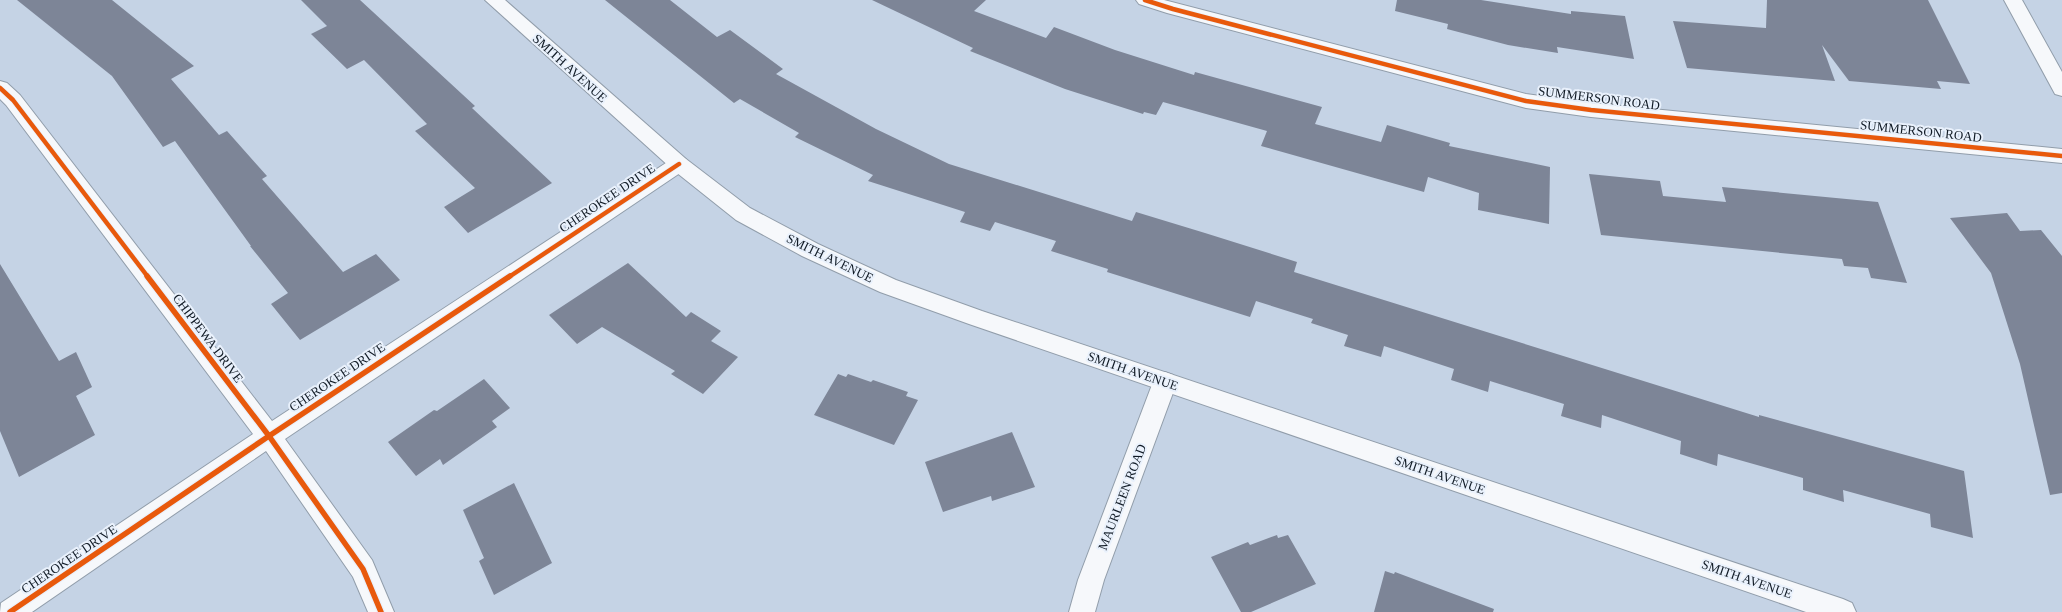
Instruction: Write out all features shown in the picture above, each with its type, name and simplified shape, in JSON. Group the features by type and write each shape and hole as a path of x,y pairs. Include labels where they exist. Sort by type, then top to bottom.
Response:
{"street":[{"name":"SMITH AVENUE","path":"494,0 679,164 743,214 810,250 888,286 977,318 1843,612"},
{"name":"SUMMERSON ROAD","path":"1145,0 1174,9 1526,100 1591,110 2062,156"},
{"path":"2013,0 2062,90"},
{"name":"CHIPPEWA DRIVE","path":"4,98 269,436 363,569 381,612"},
{"name":"CHEROKEE DRIVE","path":"10,612 269,436 679,164"},
{"name":"MAURLEEN ROAD","path":"1082,612 1090,580 1165,382"}],"building":[{"path":"17,0 112,0 194,66 171,79 219,135 227,131 267,176 262,179 343,272 376,254 400,280 300,340 271,304 288,293 250,246 175,141 163,147 112,76"},
{"path":"301,0 360,0 475,106 472,108 552,183 468,233 444,207 475,188 415,131 427,124 364,60 347,69 311,34 327,26"},
{"path":"605,0 670,0 717,37 730,30 783,69 776,74 876,129 949,164 1132,221 1136,212 1297,262 1294,272 1759,417 1759,415 1964,471 1973,538 1931,527 1930,514 1843,490 1844,502 1803,490 1803,478 1718,454 1717,466 1680,454 1681,441 1602,415 1601,428 1561,416 1564,404 1490,381 1488,392 1451,380 1454,369 1384,346 1381,357 1344,346 1348,335 1311,323 1313,319 1256,301 1250,317 1107,272 1108,269 1051,251 1056,241 995,222 990,231 960,222 965,212 868,181 873,175 795,137 799,133 740,99 734,103"},
{"path":"872,0 986,0 974,11 1046,38 1054,27 1115,50 1194,75 1195,72 1322,107 1315,124 1381,142 1387,125 1450,143 1449,146 1550,167 1549,224 1478,210 1479,193 1428,177 1424,192 1261,146 1267,131 1163,102 1156,115 1144,112 1143,114 1065,89 970,51 973,48"},
{"path":"1397,0 1481,0 1571,14 1571,11 1625,16 1634,59 1557,47 1558,53 1508,45 1447,29 1448,24 1395,11"},
{"path":"1767,0 1928,0 1970,84 1937,81 1941,89 1849,81 1822,45 1835,81 1687,68 1673,21 1766,28"},
{"path":"1589,174 1660,181 1663,196 1726,202 1722,187 1878,202 1907,283 1871,278 1868,268 1844,266 1842,259 1601,235"},
{"path":"2007,213 2020,231 2041,230 2062,256 2062,493 2050,495 2020,364 1991,273 1950,218"},
{"path":"628,263 686,317 691,312 721,331 711,341 738,357 703,394 671,374 675,371 602,327 577,344 549,315"},
{"path":"0,264 59,361 76,352 92,387 76,396 95,435 19,477 0,431"},
{"path":"838,374 846,377 848,374 871,382 873,380 908,392 906,396 918,400 894,445 814,415"},
{"path":"484,379 510,408 492,421 497,427 443,465 440,459 416,476 388,442 434,410 437,411"},
{"path":"1012,432 1035,487 992,501 991,496 943,512 925,462"},
{"path":"514,483 552,563 494,595 479,561 484,558 463,510"},
{"path":"1277,535 1278,538 1288,535 1316,584 1251,612 1241,612 1211,557 1248,542 1250,545"},
{"path":"1385,571 1394,574 1395,572 1494,609 1493,612 1374,612"}],"cycle path":[{"path":"1145,0 1173,9 1526,101 1591,110 2062,156"},
{"path":"0,88 13,100 269,436 363,569 381,612"},
{"path":"10,612 269,436 679,164"}]}
